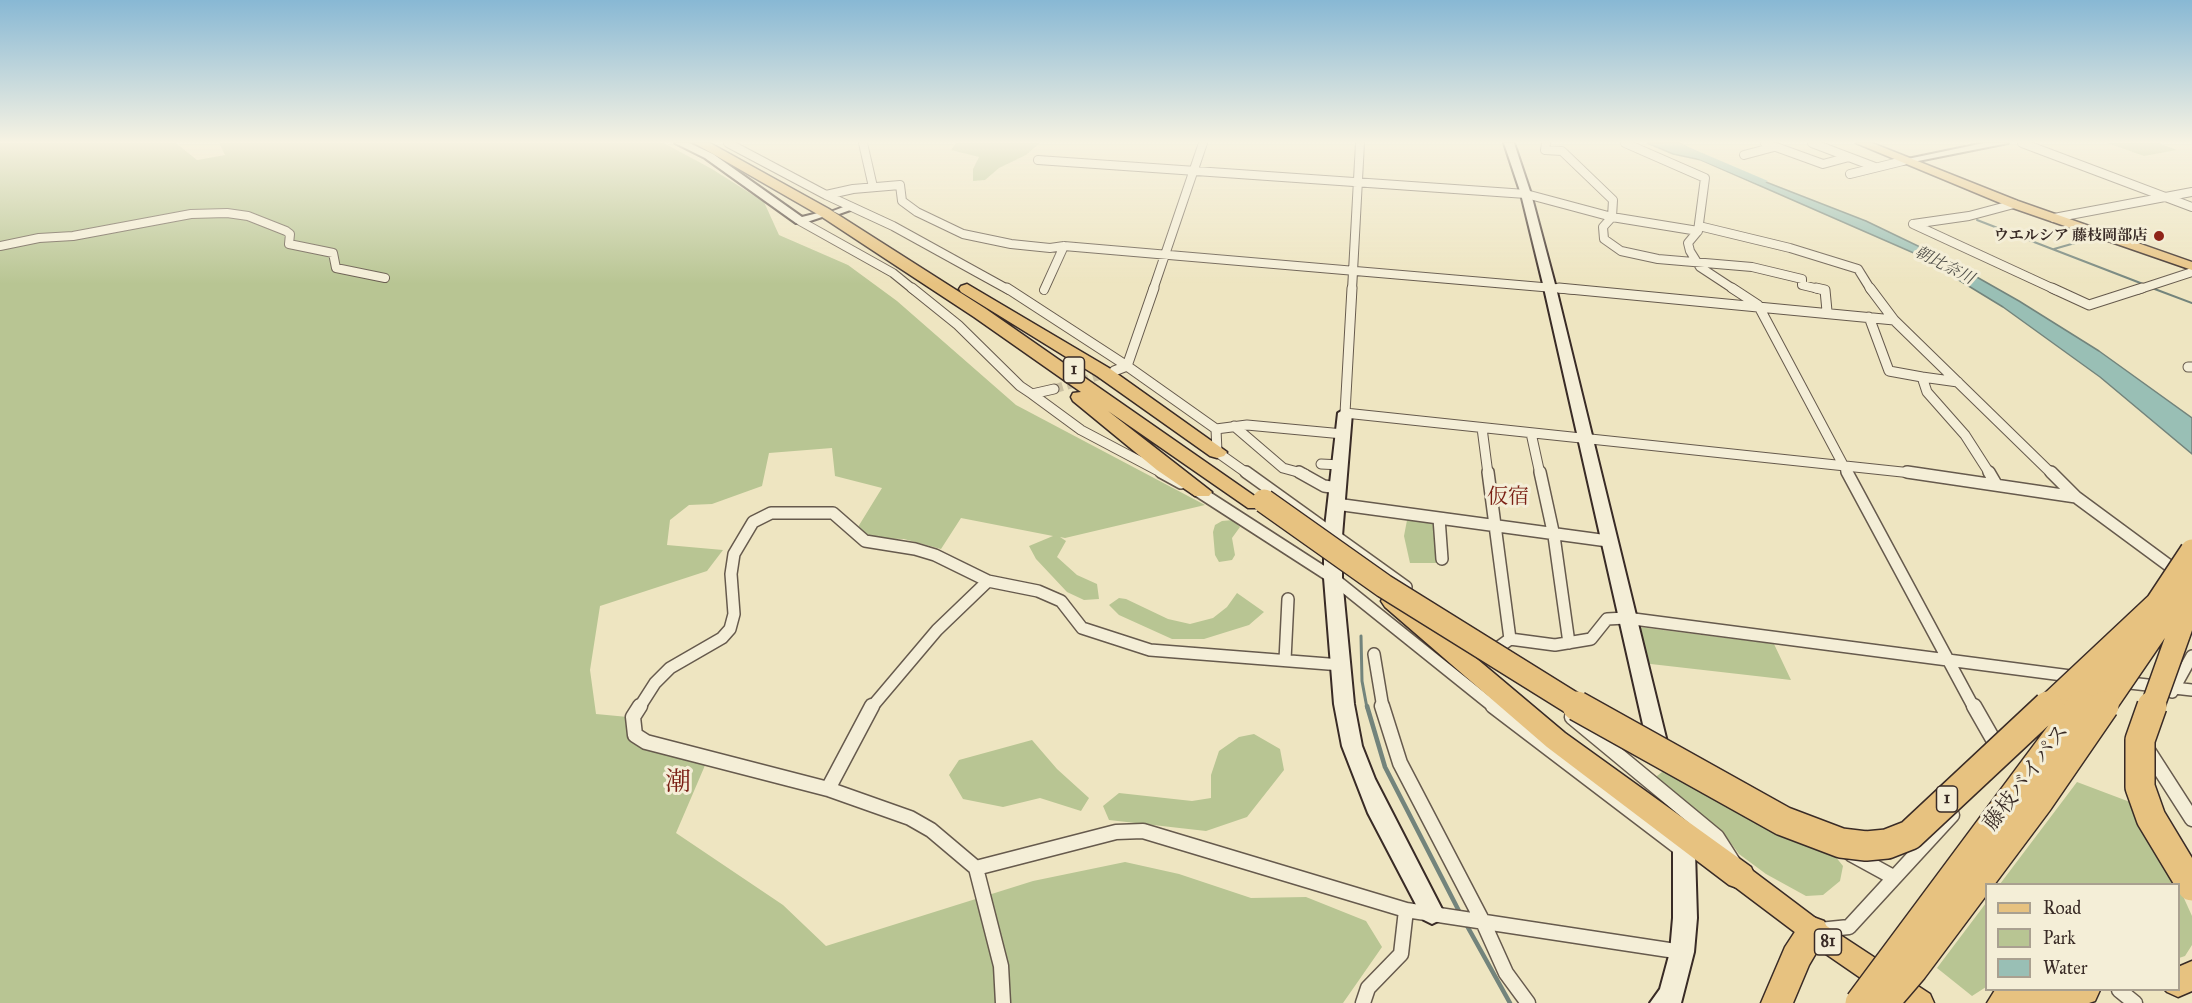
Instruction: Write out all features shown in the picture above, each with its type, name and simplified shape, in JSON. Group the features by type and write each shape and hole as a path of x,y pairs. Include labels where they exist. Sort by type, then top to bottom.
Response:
{"highway":[{"path":"783,190 824,213 972,308 1381,587 1446,636 1551,725 1740,876"},
{"name":"1","path":"795,190 833,211 988,311 1259,502"},
{"path":"882,243 1028,324 1217,452"},
{"path":"972,308 1130,439 1202,492"},
{"name":"藤枝バイパス","path":"1860,1003 2159,602 2188,570"},
{"name":"藤枝バイパス","path":"1884,1003 1913,969 2038,802 2188,570"},
{"path":"1381,587 1556,740 1740,876"},
{"name":"1","path":"1381,587 1614,729 1690,772 1783,821 1841,843 1866,846 1887,844 1910,835 2159,602"},
{"path":"2192,596 2140,740 2140,787 2151,818 2192,886"},
{"path":"1777,1003 1796,957 1813,931"},
{"path":"2003,1003 2013,996 2058,991"}],"main road":[{"path":"1977,190 2192,266"},
{"name":"81","path":"1740,876 1813,931 1920,1003"}],"street":[{"path":"759,190 800,221 893,273 958,325 1020,386 1081,430 1132,459 1202,492 1333,578 1545,747 1684,852 1709,866 1740,876"},
{"path":"816,190 844,209 893,226 1026,299 1219,428 1234,426 1343,434"},
{"path":"826,195 849,190"},
{"path":"901,190 902,201 963,234 1011,244 1050,248 1064,246 1758,304 1894,320"},
{"path":"1127,366 1187,190"},
{"path":"1358,190 1345,413 1333,536 1333,578 1346,715 1364,779 1379,813 1432,913"},
{"path":"1467,190 1526,194 1612,217 1698,229 1790,248 1858,269 1876,298 1894,320 2076,497 2188,570"},
{"path":"1525,190 1550,288 1657,742 1893,877"},
{"path":"1602,190 1613,200 1612,217 1603,227 1604,239 1621,251 1697,263 1752,267 1802,279 1802,285 1825,290 1827,311"},
{"path":"1703,190 1698,229 1688,243 1697,263 1758,304 1946,659 2004,759"},
{"path":"2147,190 2192,207"},
{"path":"2054,218 2192,192"},
{"path":"2014,204 1969,216 1913,224 2089,304 2192,272"},
{"path":"0,246 39,238 73,236 191,214 227,213 248,216 286,231 291,234 289,244 323,249 333,253 336,258 336,268 385,278"},
{"path":"800,221 822,215"},
{"path":"1044,290 1064,246"},
{"path":"1869,317 1889,371 1958,382"},
{"path":"1114,370 1127,366"},
{"path":"1922,377 1927,392 1965,435 1996,484"},
{"path":"1032,394 1054,389"},
{"path":"1345,413 1844,466 1996,484 2076,497"},
{"path":"1234,426 1283,468 1305,474 1337,496 1496,528 1608,541"},
{"path":"1219,428 1217,452 1485,644 1722,842 1740,876"},
{"path":"1482,428 1496,528 1504,643 1555,645 1591,639 1607,619 1626,618 2192,690"},
{"path":"1531,433 1554,536 1569,643"},
{"path":"1321,464 1341,465"},
{"path":"1003,1003 1001,966 976,868 931,830 910,818 828,789 646,742 635,735 633,717 655,683 670,668 722,638 730,629 734,614 731,574 734,554 753,522 771,513 833,513 865,541 935,555 988,581 1038,591 1061,602 1082,628 1150,650 1341,665"},
{"path":"1439,518 1442,559"},
{"path":"1813,931 1848,927 2004,759 2066,675 2188,570 2192,544"},
{"path":"828,789 868,711 938,630 988,581"},
{"path":"1285,660 1288,599"},
{"path":"1374,654 1380,698 1400,763 1483,922 1506,973 1528,1003"},
{"path":"2192,656 2175,688 2151,715 2145,730 2146,742 2153,760 2192,819"},
{"path":"1643,777 1638,761 1642,754 1657,742"},
{"path":"976,868 1116,832 1143,831 1406,910 1682,952"},
{"path":"1663,1003 1671,996 1682,952 1685,918 1684,852"},
{"path":"1364,1003 1368,988 1401,954 1406,910"},
{"path":"2120,991 2134,1003"}],"green space":[{"path":"0,190 745,190 764,202 779,235 848,265 897,301 1016,405 1205,505 1065,538 1060,537 1066,541 1057,557 1077,575 1097,584 1099,599 1084,600 1067,592 1036,559 1029,546 1053,536 961,518 941,549 904,539 870,538 858,527 882,488 835,476 832,448 769,453 762,486 712,504 689,505 670,520 667,545 723,550 707,571 600,606 590,670 596,714 628,717 635,735 706,763 676,833 783,905 826,946 1033,881 1125,862 1179,874 1251,898 1306,897 1366,921 1382,947 1343,1003 0,1003"},
{"path":"1408,515 1436,520 1439,563 1410,563 1404,536"},
{"path":"1233,520 1240,527 1232,538 1235,555 1232,560 1219,562 1215,555 1213,532 1215,525 1222,521"},
{"path":"1237,593 1264,612 1249,625 1204,639 1172,639 1119,615 1109,605 1119,598 1126,599 1168,619 1190,624 1213,618 1227,607"},
{"path":"1631,626 1774,644 1791,680 1642,663"},
{"path":"1254,734 1280,749 1284,770 1247,817 1206,831 1109,820 1103,806 1119,793 1192,801 1211,798 1211,775 1219,751 1239,737"},
{"path":"1032,740 1057,769 1089,798 1081,811 1040,798 1003,807 963,799 949,775 959,760"},
{"path":"1670,766 1831,851 1843,866 1840,881 1823,895 1806,896 1766,874 1739,854 1724,834 1653,779"},
{"path":"2077,782 2130,802 2177,883 2001,883"},
{"path":"2180,889 2192,916 2192,945 2185,956 2180,958"},
{"path":"1985,904 1985,988 1972,996 1937,968"}],"water":[{"name":"朝比奈川","path":"1769,190 1786,190 1866,221 1945,259 2019,301 2099,351 2192,418 2192,454 2100,377 2003,307 1916,254"}],"waterway":[{"path":"1977,220 2143,284"},
{"path":"2054,249 2096,237"},
{"path":"2152,288 2192,303"},
{"path":"1361,636 1362,681 1367,708"},
{"path":"1367,706 1385,767 1460,913"},
{"path":"1466,924 1510,1003"}],"tunnel":[{"path":"1054,389 1111,372"}],"place":[{"name":"ウエルシア 藤枝岡部店","path":"2159,236"}],"district":[{"name":"仮宿","path":"1508,498"},
{"name":"潮","path":"678,784"}]}
